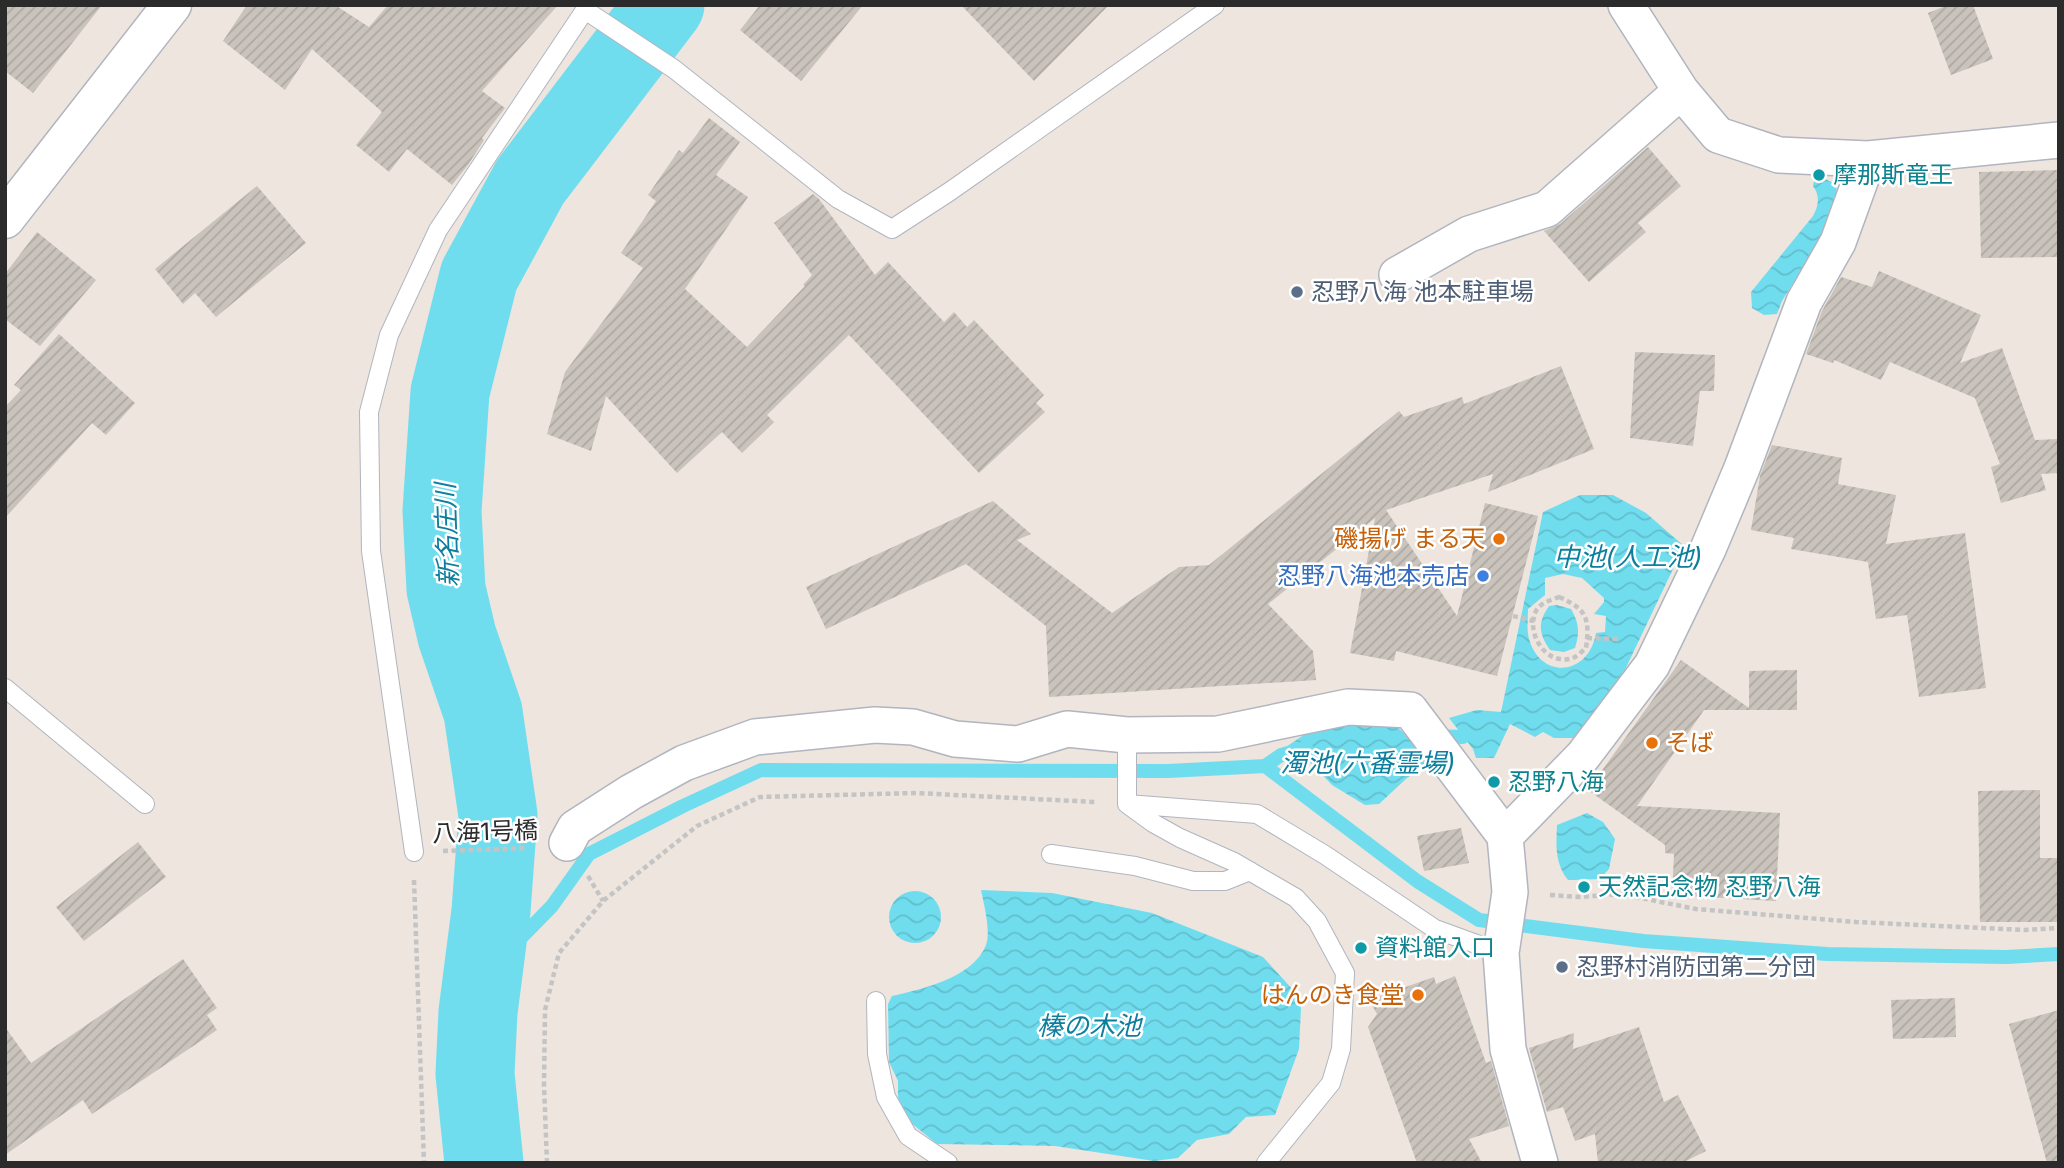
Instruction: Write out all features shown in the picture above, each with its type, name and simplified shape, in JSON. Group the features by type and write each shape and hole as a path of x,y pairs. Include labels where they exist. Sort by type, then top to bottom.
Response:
{"street":[{"path":"5,219 172,5"},
{"path":"1626,5 1681,91 1718,135 1779,155 1868,159 2059,140"},
{"path":"1397,275 1469,234 1547,209 1681,91"},
{"path":"1505,836 1583,756 1652,665 1708,549 1742,468 1804,302 1838,242 1868,159"},
{"path":"554,845 631,792 684,763 755,737 875,725 913,727 955,740 1018,744 1067,729 1127,738 1218,734 1348,707 1410,710 1505,836 1509,901 1501,951 1508,1049 1540,1163"}],"lane":[{"path":"422,851 371,551 369,412 389,335 438,230 587,8 674,69 838,199 892,229 1215,5"},
{"path":"5,688 145,804"},
{"path":"1127,738 1128,804"},
{"path":"1128,804 1180,838 1250,871 1296,898 1317,921 1345,973 1341,1049 1331,1083 1266,1163"},
{"path":"1128,804 1257,814 1325,855 1435,929 1501,951"},
{"path":"1051,854 1135,866 1193,881 1225,881 1250,871"},
{"path":"876,1001 877,1054 886,1097 908,1136 948,1163"}],"path":[{"path":"1559,597 1572,603 1584,612 1590,638 1586,648 1576,657 1555,659 1546,653 1536,640 1533,632 1534,621 1536,610 1545,602 1559,597"},
{"path":"1513,615 1534,621"},
{"path":"547,1163 545,1010 559,953 603,901 697,826 760,797 916,793 1128,804"},
{"name":"八海1号橋","path":"422,851 554,845"},
{"path":"422,851 424,1163"},
{"path":"597,892 603,901"},
{"path":"1509,901 1621,894 1696,909 1856,922 2025,930 2059,928"}],"water":[{"path":"1824,178 1836,185 1838,200 1834,218 1782,301 1777,314 1764,315 1752,308 1751,292 1813,216 1818,201 1813,186 1814,180"},
{"name":"中池(人工池)","path":"1580,495 1613,495 1646,513 1684,546 1622,676 1574,738 1554,738 1543,732 1535,737 1510,724 1494,758 1476,758 1473,749 1449,718 1477,710 1501,712 1543,512","holes":["1563,574 1582,578 1604,598 1604,602 1594,614 1606,616 1605,632 1596,633 1592,647 1585,657 1575,664 1555,667 1545,663 1530,642 1528,609 1545,595 1545,578"]},
{"name":"中池(人工池)","path":"1549,606 1571,609 1578,628 1575,648 1564,652 1550,650 1541,628"},
{"name":"濁池(六番霊場)","path":"1393,723 1426,754 1424,766 1379,804 1365,805 1332,785 1309,761 1293,756 1286,747 1305,734 1342,726"},
{"path":"1587,813 1603,822 1615,839 1609,869 1600,879 1568,880 1559,861 1557,825"},
{"name":"榛の木池","path":"981,890 1052,893 1152,913 1263,957 1295,992 1301,1008 1299,1049 1275,1115 1246,1117 1229,1134 1197,1140 1178,1158 1154,1161 1055,1146 937,1144 910,1122 898,1098 898,1081 889,1062 888,1004 892,996 958,974 979,956 986,945 988,933"},
{"path":"915,891 925,893 933,899 939,907 939,927 933,935 925,941 915,943 905,941 897,935 891,927 889,917 891,907 897,899 905,893"}],"building":[{"path":"5,5 102,5 33,93 5,71"},
{"path":"247,5 335,5 369,27 388,5 558,5 482,91 505,108 452,185 407,149 389,172 356,145 382,112 312,49 285,90 223,41"},
{"path":"760,5 863,5 801,81 740,30"},
{"path":"961,5 1109,5 1034,81"},
{"path":"1948,5 1973,5 1993,59 1951,75 1928,13"},
{"path":"709,118 740,142 716,175 748,197 685,289 747,347 805,286 803,285 812,275 774,223 813,194 875,275 888,262 944,322 954,312 967,327 974,320 1044,395 1036,403 1045,412 979,473 849,335 767,415 774,422 742,453 722,432 677,473 606,396 591,451 547,434 565,372 643,268 621,253 656,201 648,195 679,150 683,153"},
{"path":"1648,147 1681,186 1638,223 1646,232 1589,282 1544,231 1560,224"},
{"path":"2059,170 2059,257 1981,258 1979,172"},
{"path":"257,186 306,243 216,317 195,293 183,304 155,269"},
{"path":"37,232 96,280 40,346 5,319 5,274"},
{"path":"1879,271 1981,315 1960,363 2002,348 2035,440 2059,439 2059,473 2041,474 2046,490 2001,503 1991,467 2000,464 1975,398 1890,362 1881,380 1834,360 1833,363 1806,354 1822,311 1841,277 1872,287"},
{"path":"59,334 135,403 106,435 92,423 5,518 5,407 21,390 14,385"},
{"path":"1635,352 1715,355 1714,391 1700,391 1693,446 1630,438"},
{"path":"1561,366 1594,449 1488,492 1493,474 1386,510 1457,616 1485,503 1538,516 1497,676 1396,651 1394,661 1350,653 1375,518 1268,604 1313,651 1316,680 1049,697 1046,626 966,564 826,629 806,587 993,501 1031,534 1017,540 1112,613 1179,567 1209,565 1399,411 1404,417 1462,397 1464,404"},
{"path":"1772,445 1842,458 1838,484 1896,495 1886,544 1965,533 1986,688 1919,697 1907,615 1876,619 1868,562 1791,549 1794,538 1751,530 1760,476"},
{"path":"1681,660 1749,708 1749,671 1797,670 1797,710 1704,710 1637,806 1780,813 1776,901 1672,895 1674,854 1665,853 1665,845 1588,790"},
{"path":"2040,790 2040,858 2058,858 2059,922 1980,922 1978,791"},
{"path":"1461,828 1469,863 1424,871 1417,836"},
{"path":"138,842 166,877 84,941 56,907"},
{"path":"183,959 217,1008 207,1015 217,1030 92,1114 83,1100 5,1155 5,1027 31,1063"},
{"path":"1455,976 1486,1063 1491,1061 1509,1126 1469,1139 1482,1163 1417,1163 1368,1027 1377,1014 1369,1000 1434,977 1436,984"},
{"path":"1955,998 1956,1037 1893,1039 1891,1000"},
{"path":"2059,1010 2059,1163 2047,1163 2009,1024"},
{"path":"1639,1027 1664,1102 1678,1095 1706,1151 1682,1163 1598,1163 1595,1134 1575,1141 1563,1107 1547,1112 1529,1048 1574,1033 1573,1049"}],"waterway":[{"name":"新名庄川","path":"484,1163 475,1074 478,1012 491,911 498,815 483,712 457,636 446,589 442,511 450,392 479,276 530,182 665,5"},
{"path":"1433,736 1463,737"},
{"path":"1265,766 1281,755 1306,748"},
{"path":"478,1012 504,955 552,906 589,854 761,770 1168,771 1265,766 1417,881 1479,920 1643,941 1827,954 2006,957 2059,954"}],"place":[{"name":"摩那斯竜王","path":"1819,175"},
{"name":"忍野八海 池本駐車場","path":"1297,292"},
{"name":"磯揚げ まる天","path":"1499,539"},
{"name":"忍野八海池本売店","path":"1483,576"},
{"name":"そば","path":"1652,743"},
{"name":"忍野八海","path":"1494,782"},
{"name":"天然記念物 忍野八海","path":"1584,887"},
{"name":"資料館入口","path":"1361,948"},
{"name":"忍野村消防団第二分団","path":"1562,967"},
{"name":"はんのき食堂","path":"1418,995"}]}
